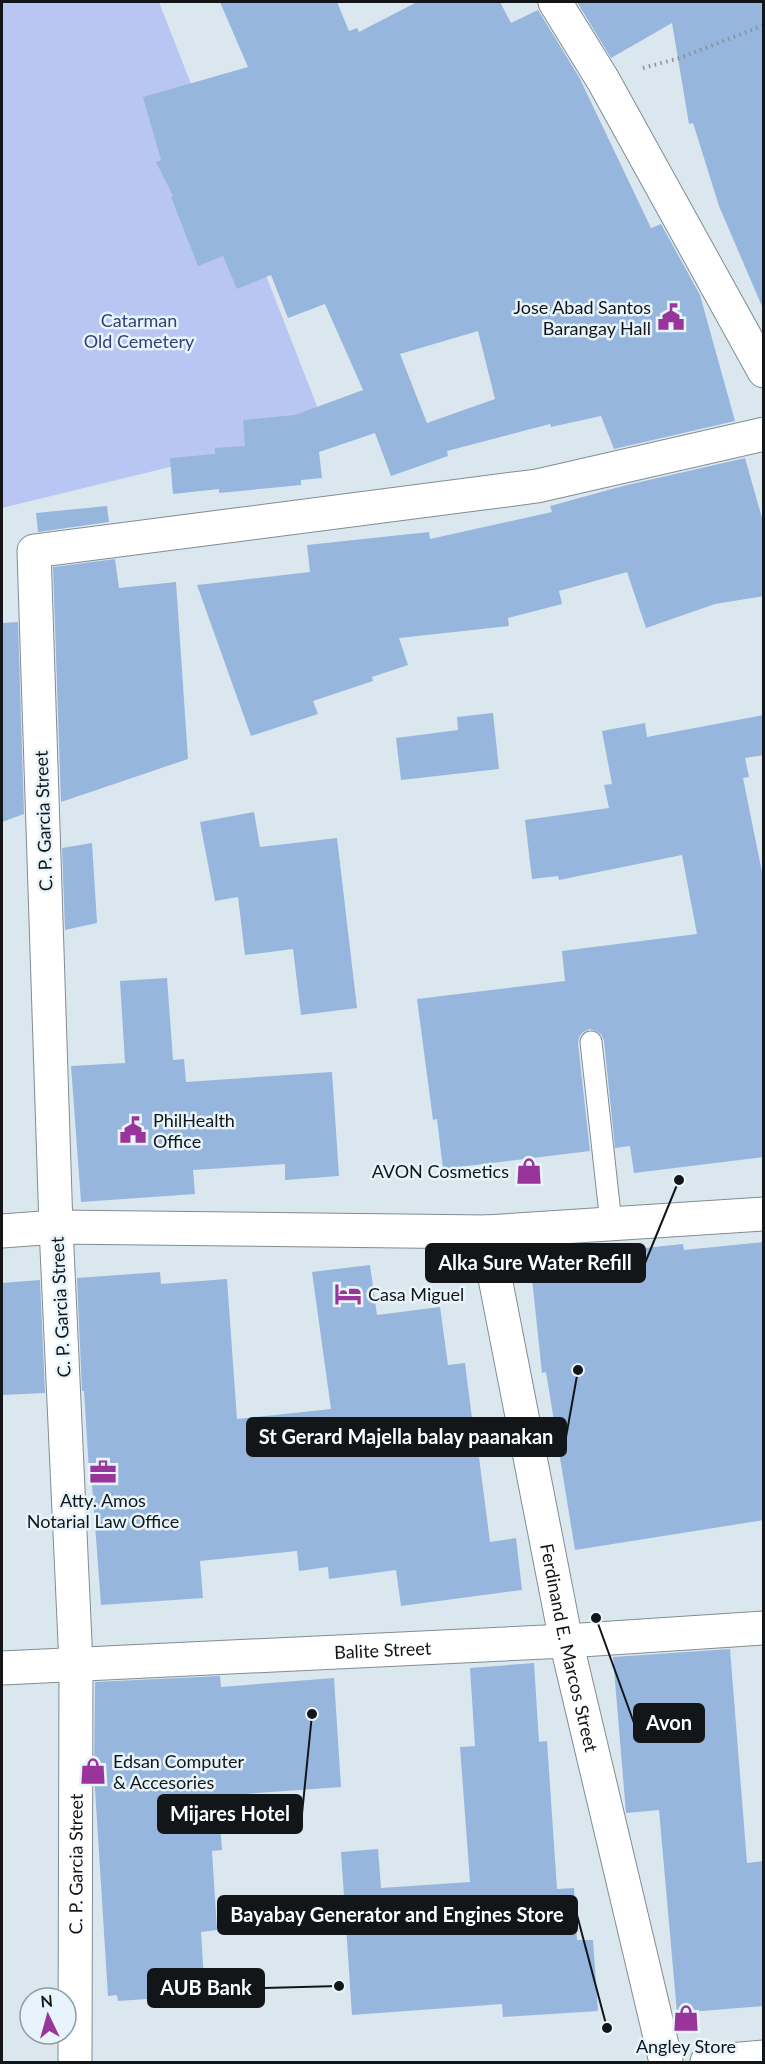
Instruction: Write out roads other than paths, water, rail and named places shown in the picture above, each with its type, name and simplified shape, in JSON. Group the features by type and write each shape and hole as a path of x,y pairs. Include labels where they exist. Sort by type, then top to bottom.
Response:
{"street":[{"path":"555,2 603,80 764,371"},
{"name":"C. P. Garcia Street","path":"75,2062 76,1664 56,1227 34,551 537,486 764,434"},
{"path":"2,1231 56,1227 486,1232 764,1214"},
{"name":"Ferdinand E. Marcos Street","path":"486,1232 566,1641 666,2062"},
{"name":"Balite Street","path":"2,1668 566,1641 764,1628"},
{"path":"707,2062 764,2057"}],"lane":[{"path":"591,1042 611,1223"}],"place":[{"name":"Jose Abad Santos Barangay Hall","path":"671,317"},
{"name":"PhilHealth Office","path":"133,1130"},
{"name":"AVON Cosmetics","path":"529,1171"},
{"name":"Alka Sure Water Refill","path":"679,1180"},
{"name":"Casa Miguel","path":"348,1294"},
{"name":"St Gerard Majella balay paanakan","path":"578,1370"},
{"name":"Atty. Amos Notarial Law Office","path":"103,1472"},
{"name":"Avon","path":"596,1618"},
{"name":"Mijares Hotel","path":"312,1714"},
{"name":"Edsan Computer & Accesories","path":"93,1771"},
{"name":"AUB Bank","path":"339,1986"},
{"name":"Angley Store","path":"686,2018"},
{"name":"Bayabay Generator and Engines Store","path":"607,2028"}],"park label":[{"name":"Catarman Old Cemetery","path":"139,330"}]}
